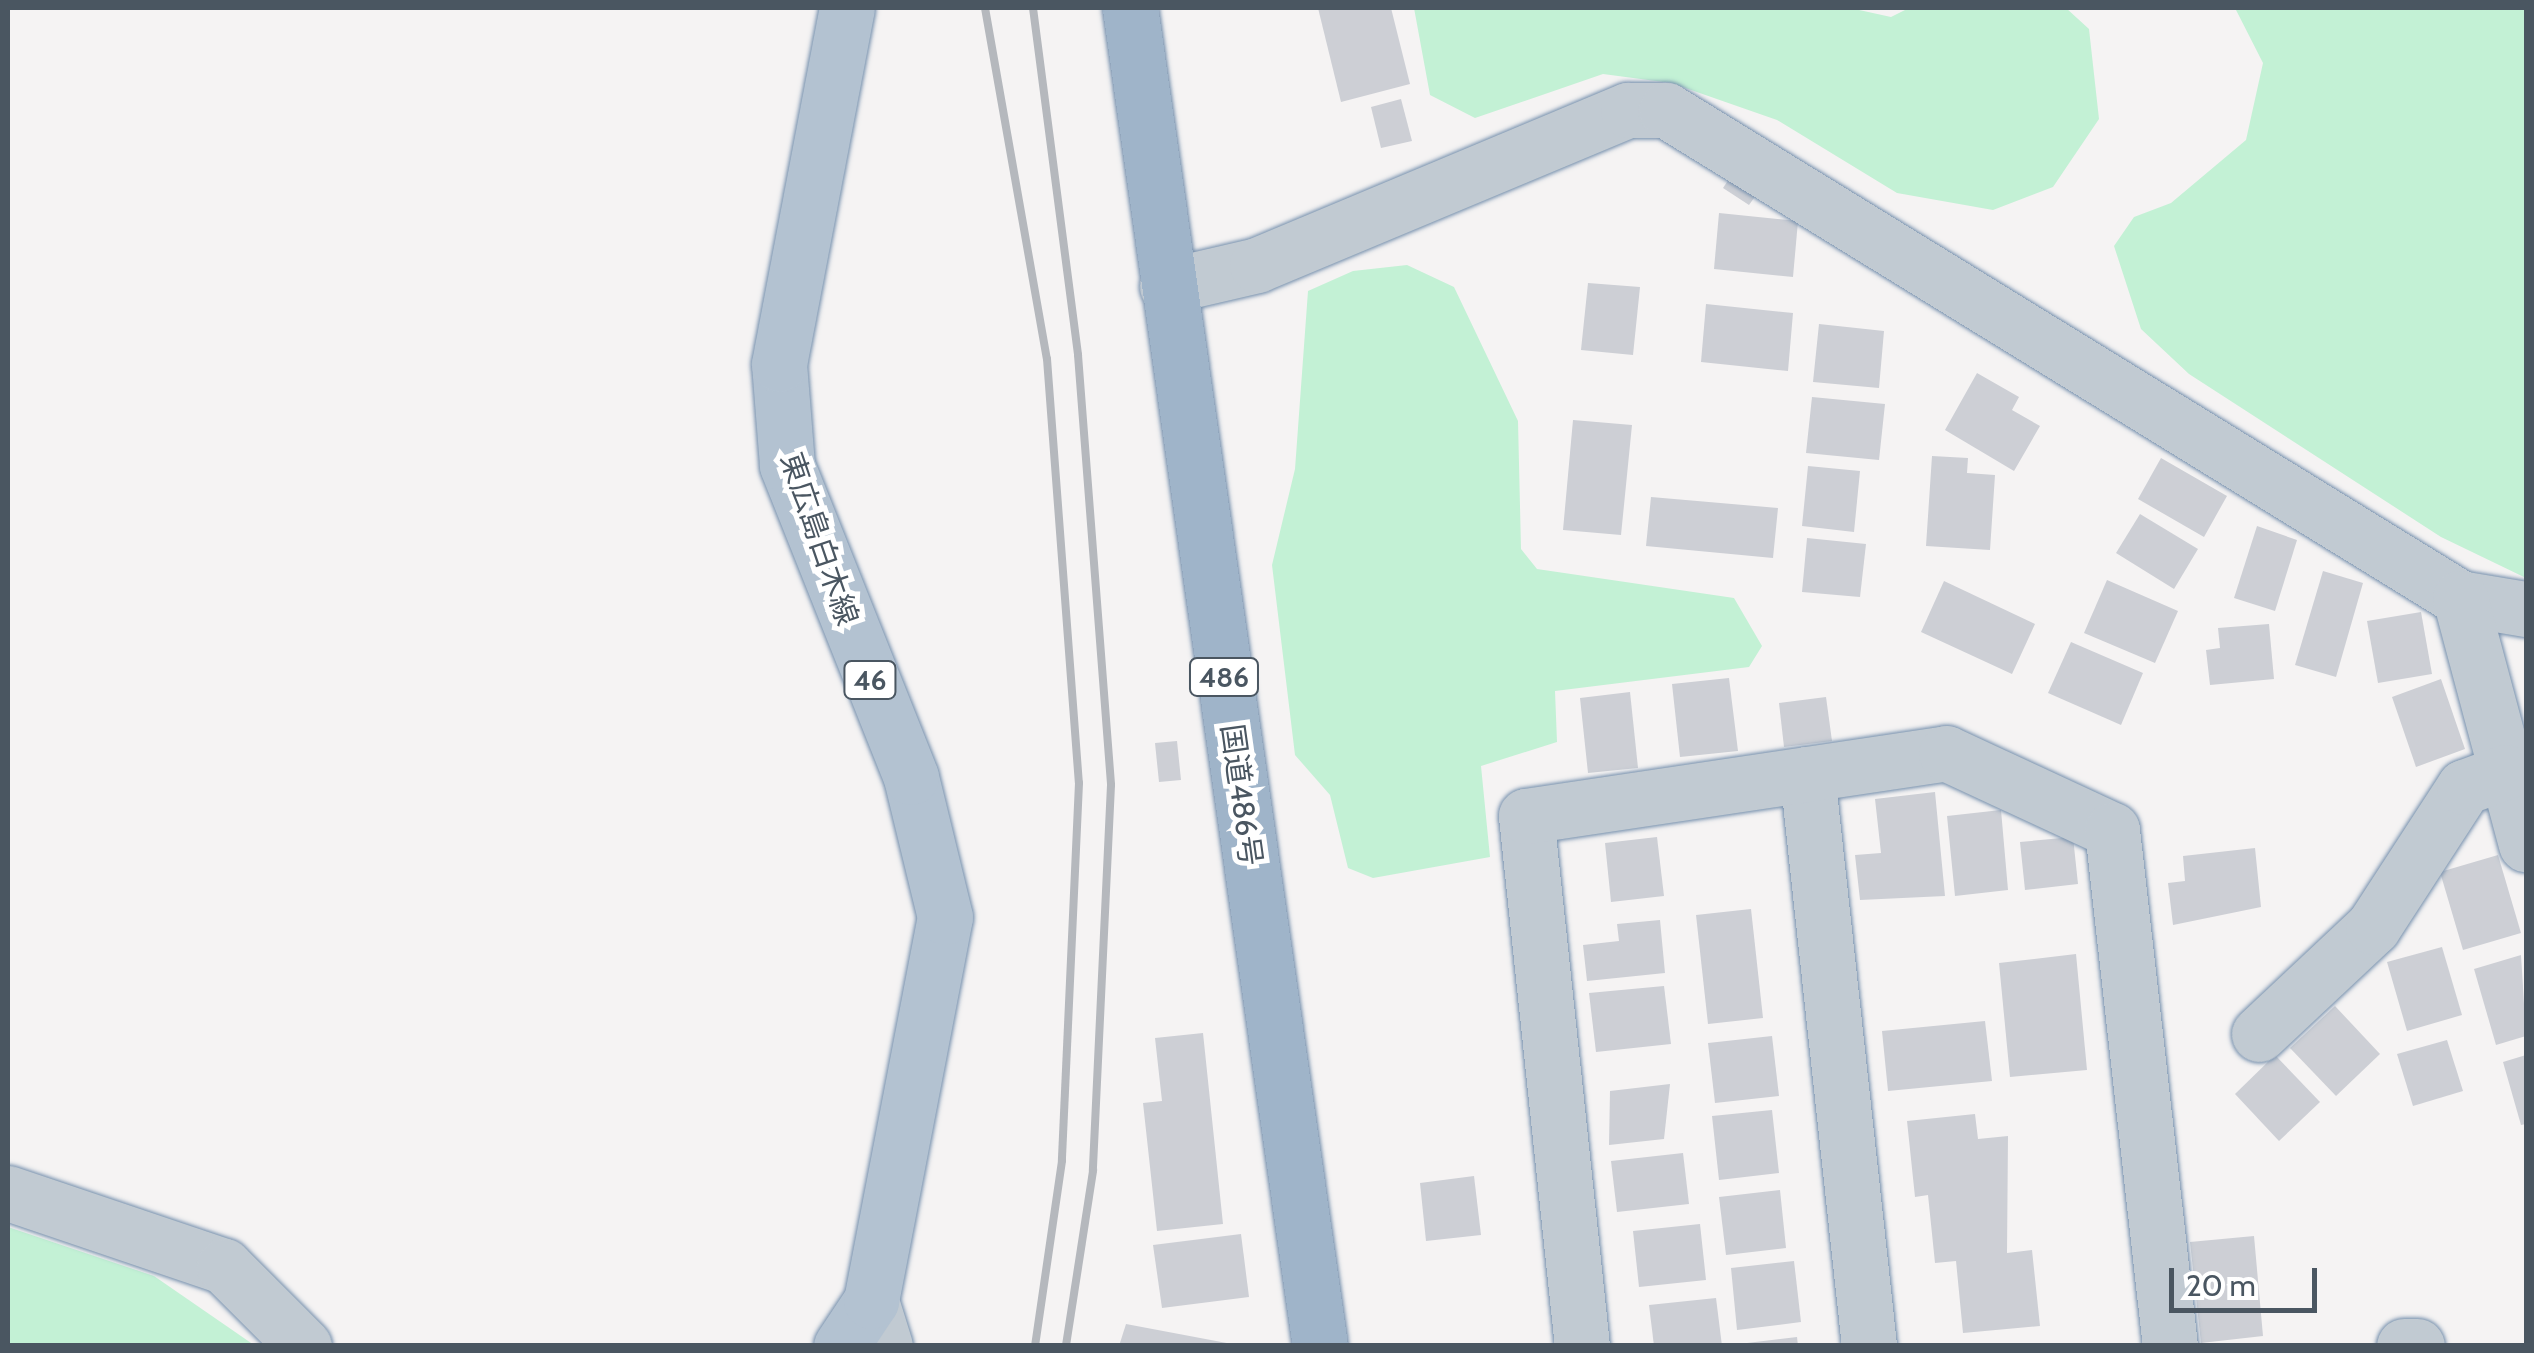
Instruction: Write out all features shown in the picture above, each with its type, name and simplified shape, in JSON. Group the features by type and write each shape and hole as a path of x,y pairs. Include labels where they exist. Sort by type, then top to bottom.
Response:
{"highway":[{"name":"国道486号","path":"1130,8 1320,1346"}],"main road":[{"name":"東広島白木線","path":"841,1346 878,1323 945,917 911,777 787,464 779,364 846,8"}],"street":[{"path":"1167,286 1257,265 1628,110 1666,110 2460,598 2526,608"},
{"path":"2460,598 2526,844"},
{"path":"1582,1346 1526,816 1946,753 2112,830 2170,1346"},
{"path":"2259,1034 2373,926 2464,788 2505,772"},
{"path":"1807,774 1869,1346"},
{"path":"8,1192 224,1266 304,1346"},
{"path":"2404,1346 2418,1346"}],"green space":[{"path":"1414,8 1850,8 1891,17 1909,8 2066,8 2089,29 2099,119 2053,187 1993,210 1897,193 1777,120 1671,83 1603,74 1475,118 1430,95"},
{"path":"2235,8 2526,8 2526,578 2441,537 2189,374 2141,329 2114,246 2134,217 2171,203 2246,140 2263,63"},
{"path":"1407,265 1454,287 1518,421 1521,549 1537,569 1734,598 1762,646 1749,667 1555,691 1557,742 1481,766 1490,857 1373,878 1348,868 1330,795 1295,755 1272,565 1295,469 1308,291 1353,271"},
{"path":"8,1227 154,1276 254,1345 8,1345"}],"building":[{"path":"1318,8 1391,8 1410,84 1341,102"},
{"path":"1401,99 1412,141 1381,148 1371,107"},
{"path":"1733,173 1759,191 1749,205 1723,188"},
{"path":"1719,213 1798,221 1793,277 1714,269"},
{"path":"1588,283 1640,287 1633,355 1581,350"},
{"path":"1706,304 1793,313 1788,371 1701,362"},
{"path":"1819,324 1884,331 1879,388 1813,382"},
{"path":"1977,373 2019,397 2012,410 2040,426 2014,471 1945,430"},
{"path":"1812,397 1885,404 1879,460 1806,453"},
{"path":"1573,420 1632,425 1621,535 1563,530"},
{"path":"1932,456 1968,458 1967,473 1995,475 1990,550 1926,546"},
{"path":"2161,458 2227,496 2204,537 2138,499"},
{"path":"1808,466 1860,471 1854,532 1802,526"},
{"path":"1651,497 1778,508 1773,558 1646,546"},
{"path":"2140,514 2198,549 2174,589 2116,553"},
{"path":"2257,526 2297,540 2275,611 2234,598"},
{"path":"1807,538 1866,544 1860,597 1802,592"},
{"path":"2323,571 2363,583 2336,677 2295,665"},
{"path":"2107,580 2178,611 2155,663 2084,633"},
{"path":"1944,581 2035,624 2012,674 1921,632"},
{"path":"2421,612 2432,674 2378,683 2367,621"},
{"path":"2269,624 2274,679 2210,685 2206,650 2220,648 2218,628"},
{"path":"2071,642 2143,673 2121,725 2048,693"},
{"path":"1729,678 1738,751 1680,757 1672,684"},
{"path":"2441,679 2465,749 2416,767 2392,697"},
{"path":"1630,692 1638,768 1588,773 1580,698"},
{"path":"1826,697 1832,741 1784,747 1779,703"},
{"path":"1177,741 1181,780 1159,782 1155,743"},
{"path":"1935,792 1945,896 1860,900 1855,855 1881,853 1875,799"},
{"path":"2001,810 2008,890 1955,896 1947,816"},
{"path":"1657,837 1664,896 1611,902 1605,843"},
{"path":"2073,837 2078,884 2025,890 2020,842"},
{"path":"2255,848 2261,907 2173,925 2168,883 2185,881 2183,856"},
{"path":"2498,855 2521,933 2463,950 2440,872"},
{"path":"1751,909 1763,1018 1708,1024 1696,915"},
{"path":"1660,920 1665,973 1587,981 1583,945 1619,941 1617,924"},
{"path":"2442,947 2462,1015 2407,1031 2387,962"},
{"path":"2076,954 2087,1070 2010,1077 1999,963"},
{"path":"2521,955 2526,1036 2496,1045 2474,969"},
{"path":"1664,986 1671,1044 1596,1052 1589,993"},
{"path":"2335,1006 2380,1054 2336,1096 2290,1048"},
{"path":"1985,1021 1992,1081 1888,1091 1882,1031"},
{"path":"1203,1033 1223,1224 1157,1231 1143,1103 1162,1101 1155,1038"},
{"path":"1772,1036 1779,1096 1715,1103 1708,1043"},
{"path":"2447,1040 2463,1091 2413,1106 2397,1054"},
{"path":"2275,1055 2320,1102 2279,1141 2235,1094"},
{"path":"2526,1055 2526,1124 2521,1125 2503,1062"},
{"path":"1670,1084 1664,1139 1609,1145 1610,1091"},
{"path":"1772,1110 1779,1173 1719,1180 1712,1116"},
{"path":"1975,1114 1978,1139 2008,1136 2007,1253 2032,1250 2040,1326 1963,1333 1956,1261 1935,1263 1928,1195 1915,1197 1907,1121"},
{"path":"1683,1153 1689,1204 1617,1212 1611,1161"},
{"path":"1474,1176 1481,1235 1426,1241 1420,1183"},
{"path":"1780,1190 1786,1248 1726,1255 1719,1197"},
{"path":"1700,1224 1706,1280 1639,1287 1633,1231"},
{"path":"1241,1234 1249,1297 1162,1308 1153,1245"},
{"path":"2254,1236 2263,1336 2201,1343 2190,1242"},
{"path":"1794,1261 1801,1322 1737,1330 1731,1268"},
{"path":"1716,1298 1722,1346 1654,1346 1649,1305"},
{"path":"1126,1324 1232,1344 1232,1346 1119,1346"},
{"path":"1797,1337 1798,1346 1747,1346 1747,1343"}],"railway":[{"path":"985,8 1047,359 1079,783 1062,1161 1035,1346"},
{"path":"1033,8 1078,355 1111,785 1093,1171 1066,1346"}]}
